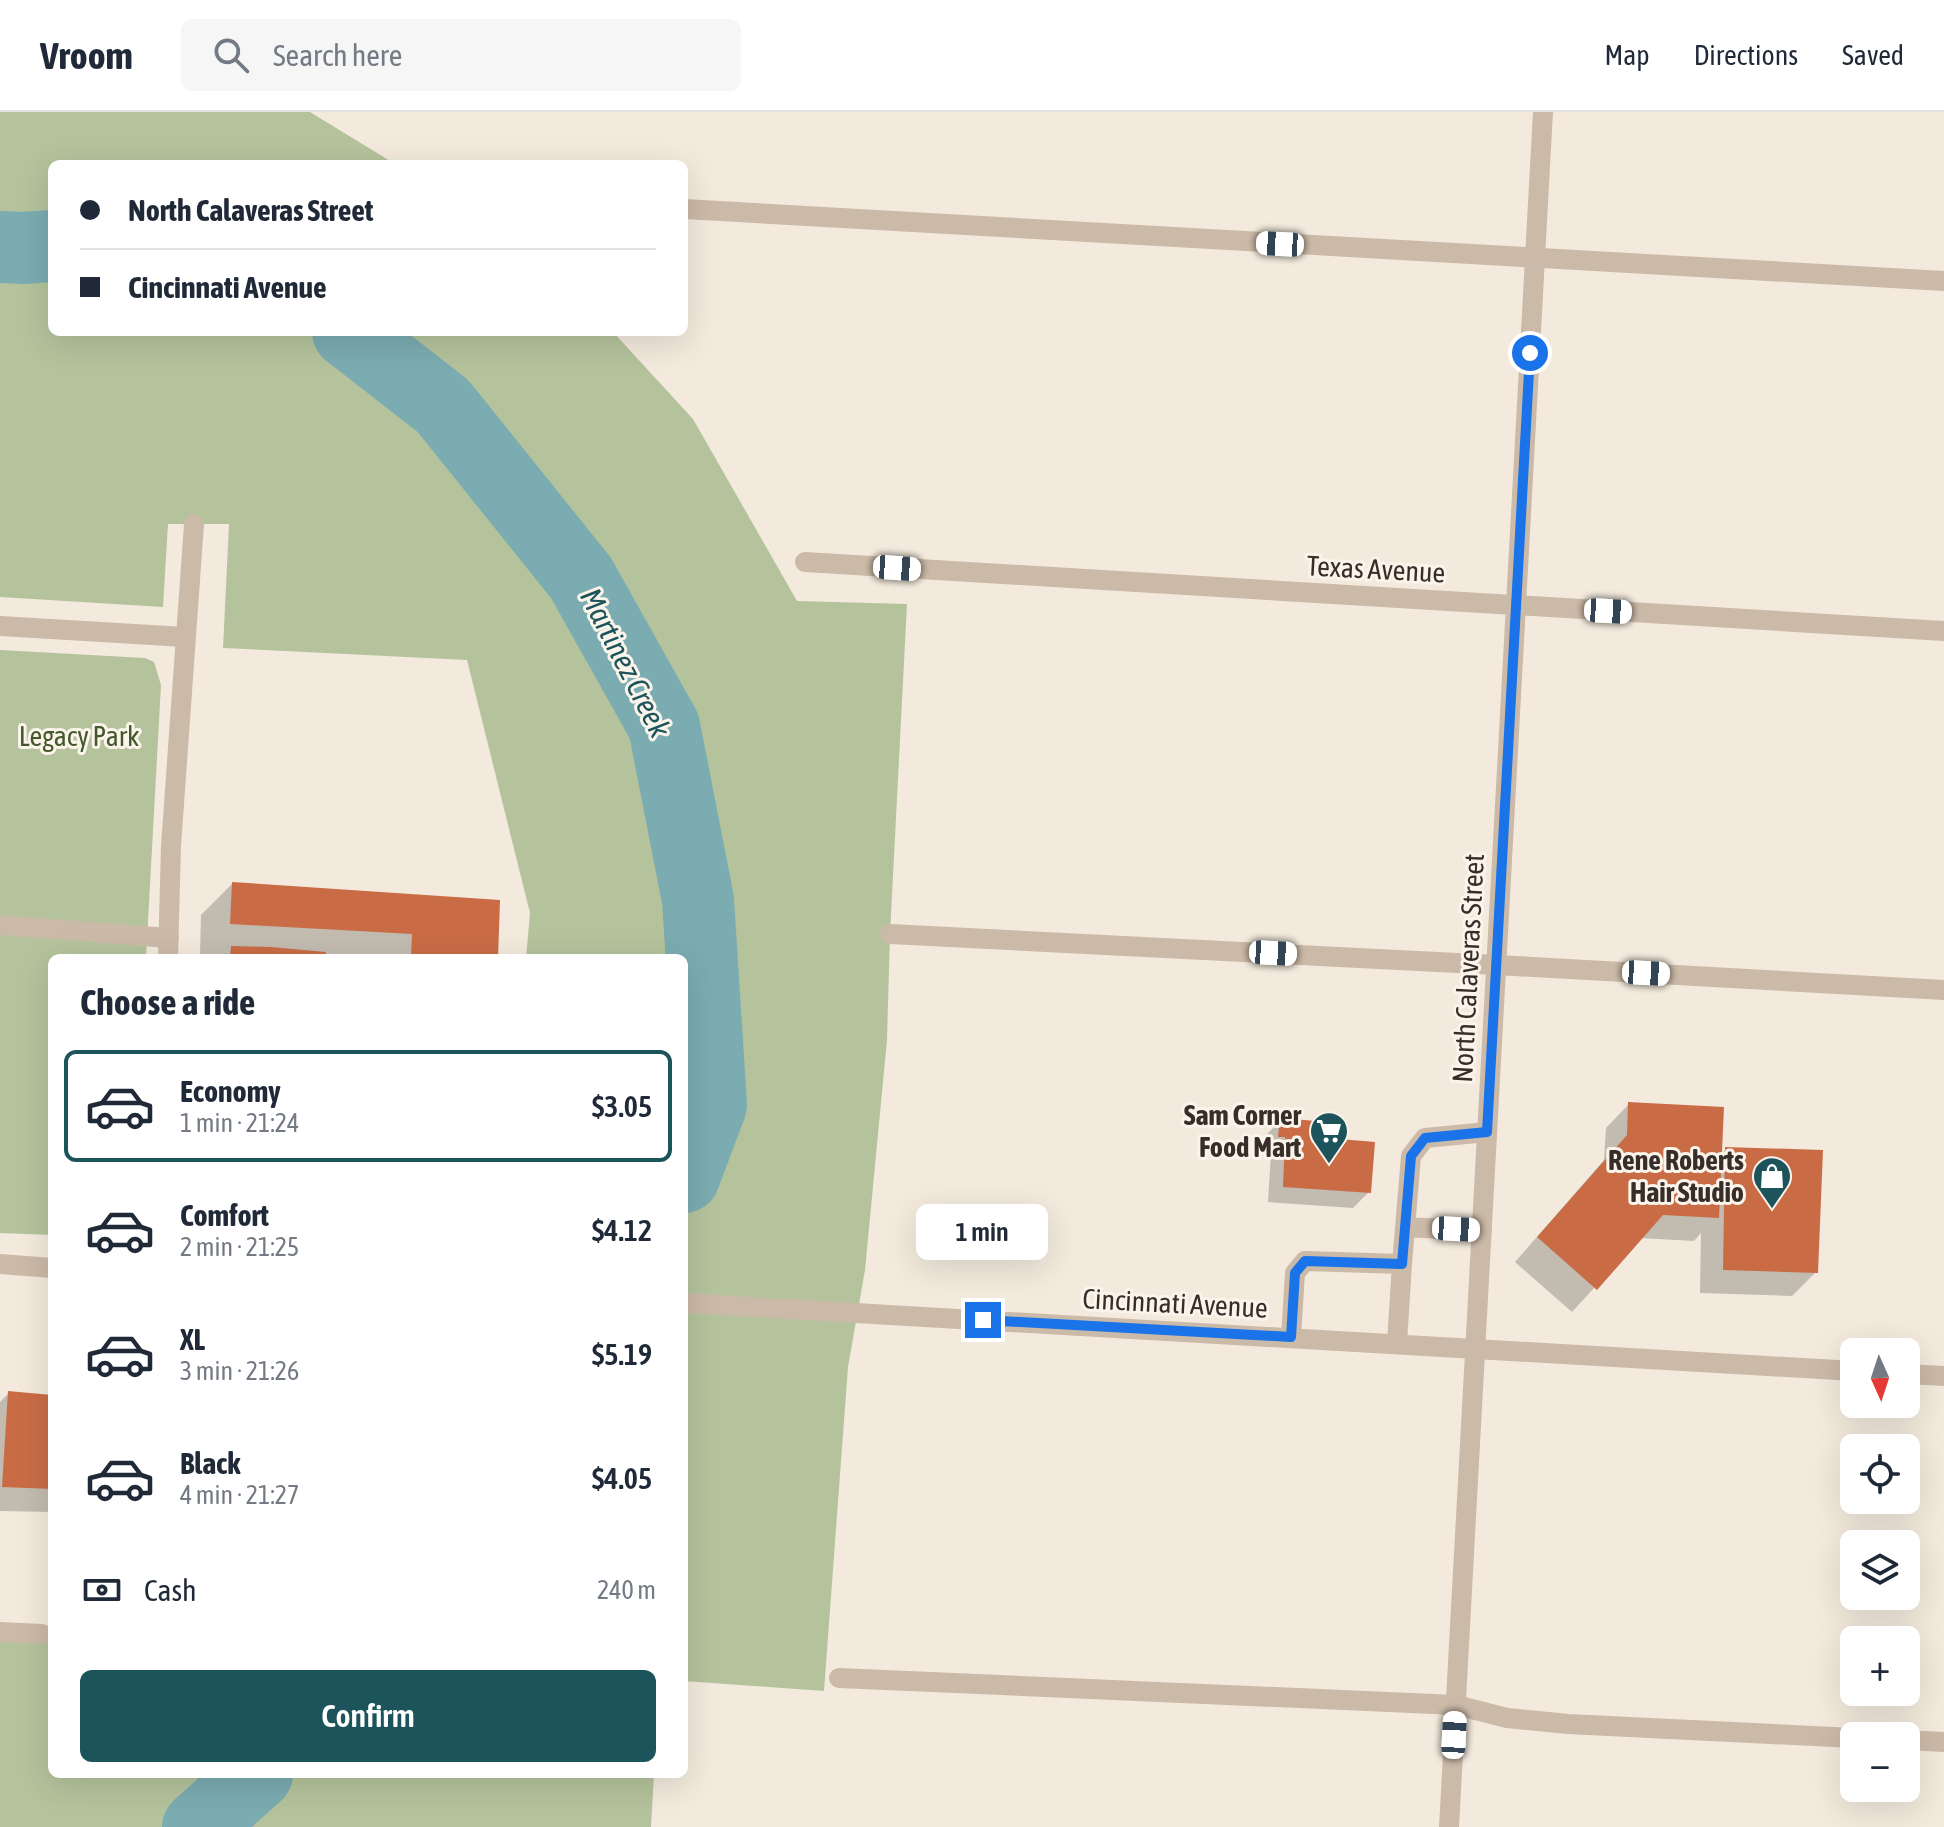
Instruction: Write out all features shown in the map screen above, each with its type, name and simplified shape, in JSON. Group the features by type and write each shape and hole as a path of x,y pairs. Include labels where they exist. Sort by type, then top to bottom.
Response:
{"street":[{"name":"North Calaveras Street","path":"1449,1827 1543,112"},
{"path":"688,209 1944,281"},
{"path":"0,925 169,948 171,846 194,524"},
{"name":"Texas Avenue","path":"805,562 1944,631"},
{"path":"0,626 185,637"},
{"path":"890,934 1944,990"},
{"path":"1397,1343 1411,1156 1425,1138 1487,1132"},
{"path":"1405,1227 1482,1231"},
{"path":"1291,1337 1295,1273 1305,1261 1402,1264"},
{"path":"0,1264 48,1268"},
{"name":"Cincinnati Avenue","path":"688,1303 1840,1370"},
{"path":"1920,1375 1944,1376"},
{"path":"0,1632 42,1634"},
{"path":"839,1678 1456,1705 1507,1718 1568,1724 1840,1737"},
{"path":"1920,1741 1944,1742"}],"green space":[{"path":"0,112 310,112 388,160 48,160 48,336 617,336 693,419 797,601 907,604 887,1040 865,1270 848,1367 824,1691 688,1681 688,954 526,954 530,913 467,660 223,648 229,524 168,524 163,607 0,597"},
{"name":"Legacy Park","path":"0,650 145,658 154,662 161,685 146,954 48,954 48,1235 0,1233"},
{"path":"0,1631 48,1633 48,1778 654,1778 651,1827 0,1827"}],"building":[{"path":"232,882 500,900 498,954 411,954 412,934 230,924"},
{"path":"231,946 326,952 326,954 230,954"},
{"path":"1628,1102 1724,1107 1719,1218 1663,1215 1597,1290 1537,1237 1627,1135"},
{"name":"Sam Corner Food Mart","path":"1280,1118 1340,1123 1340,1139 1375,1142 1371,1193 1283,1187 1285,1137 1278,1137"},
{"name":"Rene Roberts Hair Studio","path":"1725,1147 1823,1150 1818,1273 1723,1270"},
{"path":"8,1391 48,1395 48,1489 2,1487"}],"waterway":[{"name":"Martinez Creek","path":"0,247 48,246"},
{"name":"Martinez Creek","path":"353,336 443,406 581,578 664,726 698,900 711,1105 688,1166"},
{"name":"Martinez Creek","path":"198,1827 253,1778"}],"place":[{"name":"Sam Corner Food Mart","path":"1329,1165"},
{"name":"Rene Roberts Hair Studio","path":"1772,1210"}],"route":[{"path":"983,1320 1291,1337 1295,1273 1305,1261 1402,1264 1411,1156 1425,1138 1487,1132 1530,353"}]}
